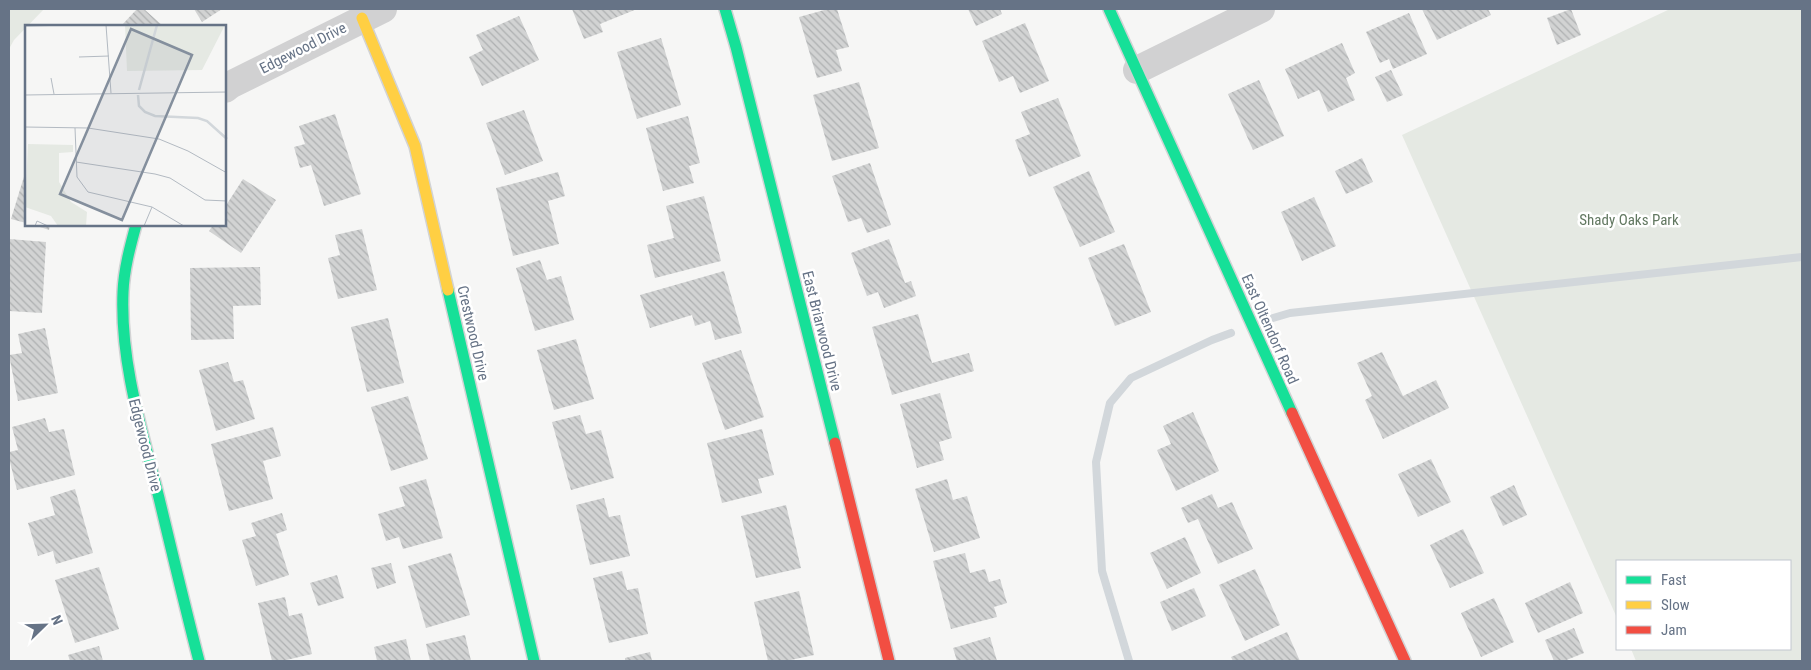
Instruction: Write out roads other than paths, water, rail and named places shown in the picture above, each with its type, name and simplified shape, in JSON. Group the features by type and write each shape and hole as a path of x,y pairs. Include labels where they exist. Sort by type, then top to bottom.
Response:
{"street":[{"name":"East Briarwood Drive","path":"725,9 741,66 889,661"},
{"name":"East Oltendorf Road","path":"1109,9 1404,661"},
{"path":"1137,70 1261,9"},
{"name":"Edgewood Drive","path":"226,88 230,84 372,14"},
{"name":"Crestwood Drive","path":"372,14 414,146 534,661"},
{"name":"Edgewood Drive","path":"136,226 129,245 124,291 124,332 128,371 136,412 199,661"}],"waterway":[{"path":"1273,318 1290,313 1802,257"},
{"path":"1129,661 1102,571 1096,462 1110,403 1131,378 1231,333"}],"park label":[{"name":"Shady Oaks Park","path":"1629,220"}]}
